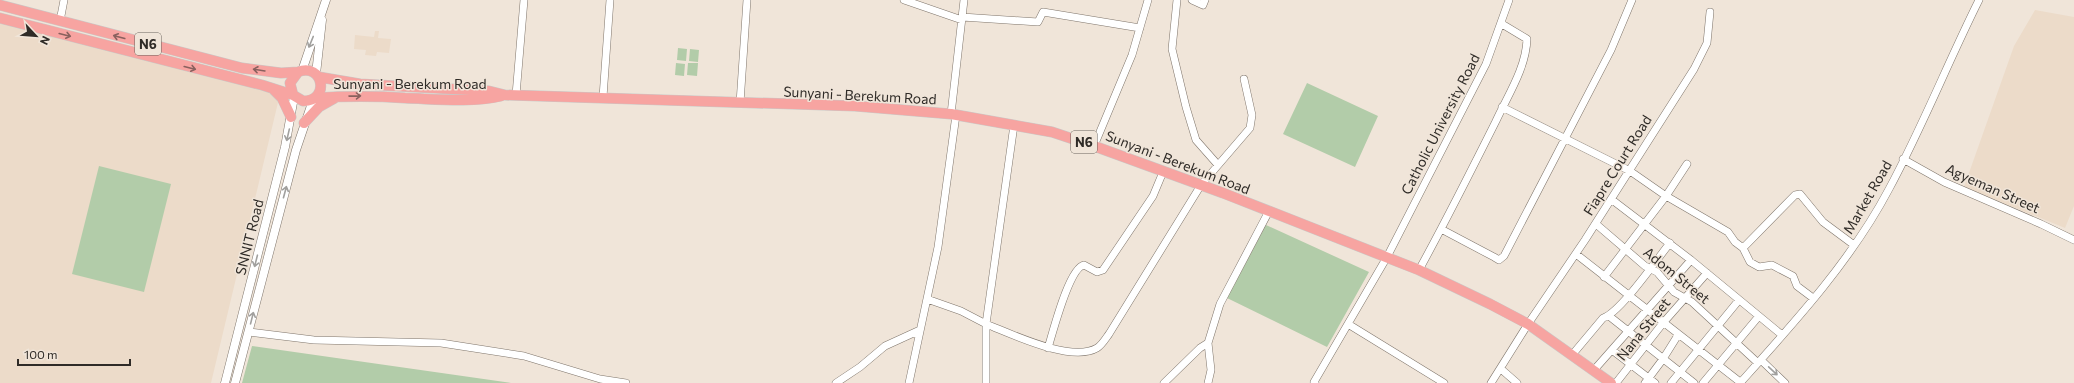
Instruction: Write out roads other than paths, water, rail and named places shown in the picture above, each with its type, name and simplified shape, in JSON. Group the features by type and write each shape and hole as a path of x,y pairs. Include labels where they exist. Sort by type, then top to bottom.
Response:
{"main road":[{"name":"N6","path":"0,5 242,68 280,73 307,70 317,75"},
{"name":"N6","path":"0,18 272,88 303,101 314,99"},
{"path":"86,40 88,29"},
{"path":"100,44 103,32"},
{"path":"294,96 290,82 300,71"},
{"name":"Sunyani - Berekum Road","path":"317,75 360,84 489,91 505,95"},
{"path":"314,99 321,88 317,75"},
{"path":"272,88 282,98 291,117"},
{"name":"Sunyani - Berekum Road","path":"314,99 337,96 480,99 505,95 516,95 603,97 740,104 855,106 954,115 1052,132 1094,146 1269,211 1419,270 1528,324 1611,383"},
{"path":"304,123 319,107 337,96"}],"street":[{"path":"60,21 64,0"},
{"path":"317,75 323,13 326,0"},
{"path":"516,95 524,0"},
{"path":"603,97 610,0"},
{"path":"740,104 747,0"},
{"path":"904,0 962,19 1038,22 1043,12 1140,28"},
{"path":"909,383 938,247 954,115 964,0"},
{"path":"1094,146 1132,55 1148,0"},
{"path":"1177,0 1172,49 1186,107 1196,140 1218,165"},
{"path":"1192,0 1203,5 1205,0"},
{"name":"Catholic University Road","path":"1314,383 1387,257 1486,64 1502,24 1509,0"},
{"path":"1441,229 1499,260 1504,256 1566,140 1611,50 1632,0"},
{"name":"Market Road","path":"1740,383 1813,298 1854,244 1890,189 1979,0"},
{"name":"Fiapre Court Road","path":"1491,383 1528,324 1596,224 1697,63 1707,43 1710,12"},
{"path":"300,71 323,13"},
{"path":"1419,270 1519,73 1527,48 1527,39 1502,24"},
{"path":"927,299 961,311 986,324 1048,348 1081,353 1097,348 1109,334 1201,186 1250,128 1252,115 1244,79"},
{"name":"SNNIT Road","path":"225,383 291,117 294,96"},
{"name":"SNNIT Road","path":"235,383 304,123 314,99"},
{"path":"1502,108 1630,171 1666,196 1728,232 1735,242 1743,248 1750,262 1759,267 1772,266 1792,276 1797,286 1813,298"},
{"path":"986,383 986,324 1014,125"},
{"name":"Agyeman Street","path":"1903,159 1944,182 2034,220 2074,240"},
{"path":"1604,277 1666,196 1687,164"},
{"path":"1048,348 1059,309 1076,270 1084,265 1097,272 1103,270 1153,196 1163,172"},
{"path":"1743,248 1795,195 1800,194 1823,222 1854,244"},
{"path":"1611,200 1670,243 1782,335"},
{"path":"1208,383 1211,370 1208,343 1220,304 1269,211"},
{"name":"Adom Street","path":"1596,224 1650,269 1657,272 1674,292 1692,302 1736,344 1785,383"},
{"path":"1572,355 1603,318 1609,316 1628,296 1670,243"},
{"path":"1576,254 1740,383"},
{"path":"1594,370 1691,260"},
{"name":"Nana Street","path":"1616,383 1663,323 1707,273"},
{"path":"1671,383 1739,300"},
{"path":"1609,316 1694,383"},
{"path":"1703,383 1759,316"},
{"path":"1348,324 1444,383"},
{"path":"836,383 860,367 885,346 920,330"},
{"path":"249,332 314,340 440,343 524,356 600,379 626,383"},
{"path":"1612,350 1650,381 1678,335"},
{"path":"1164,383 1200,348 1208,343"},
{"path":"1501,369 1517,383"}]}
